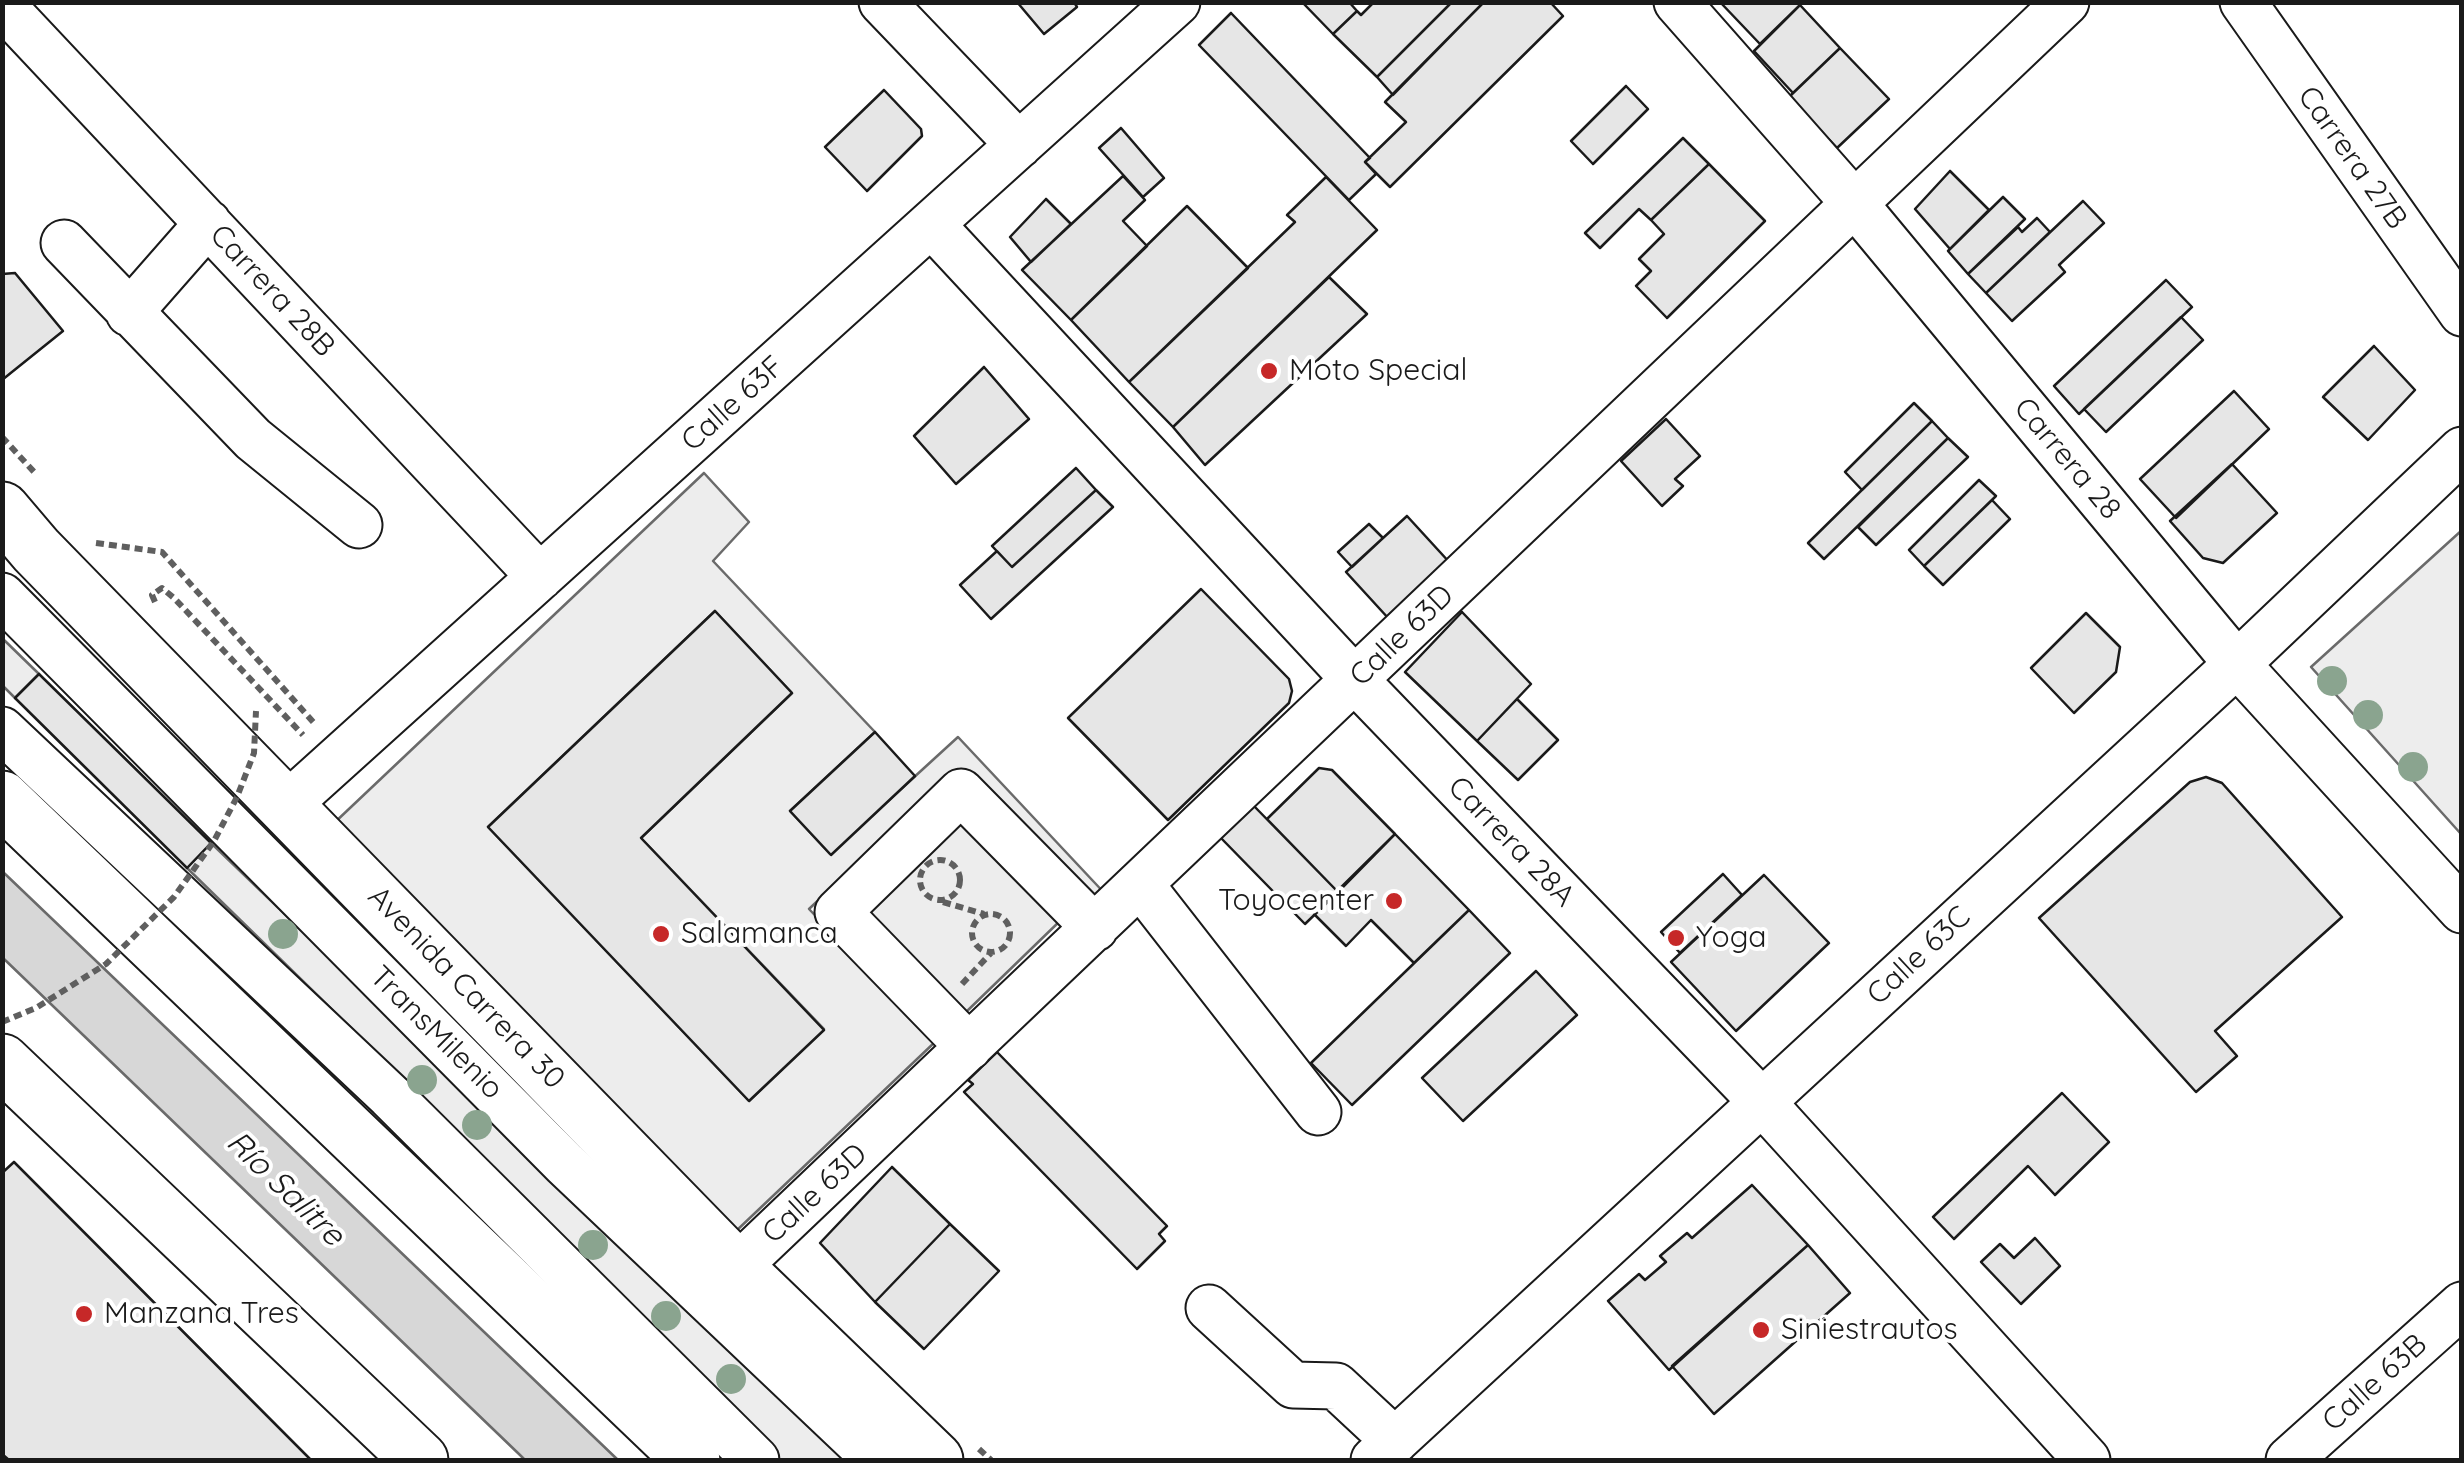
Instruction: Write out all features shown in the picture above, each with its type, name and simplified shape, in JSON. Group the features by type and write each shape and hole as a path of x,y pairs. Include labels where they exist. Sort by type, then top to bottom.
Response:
{"highway":[{"name":"Avenida Carrera 30","path":"20,494 50,564 736,1268 956,1454"},
{"path":"2,799 692,1460"},
{"path":"5,1058 420,1460"}],"street":[{"path":"882,2 1020,145"},
{"name":"Calle 63F","path":"288,804 1177,2"},
{"name":"Carrera 28","path":"1677,2 1855,204 2237,664 2462,910"},
{"name":"Calle 63D","path":"736,1268 2066,2"},
{"name":"Carrera 27B","path":"2243,2 2462,313"},
{"name":"Carrera 28B","path":"13,7 540,577"},
{"path":"129,313 208,222"},
{"name":"Carrera 28A","path":"932,225 1356,681 1761,1101 2088,1460"},
{"path":"64,243 253,439 359,525"},
{"name":"Calle 63C","path":"1385,1451 2237,664 2462,450"},
{"name":"TransMilenio","path":"2,596 565,1164 877,1460"},
{"path":"2,730 390,1096 756,1460"},
{"path":"969,1047 838,912 961,792 1095,928"},
{"path":"1141,885 1318,1112"},
{"name":"Calle 63B","path":"2289,1460 2462,1304"},
{"path":"1209,1308 1293,1385 1336,1386 1385,1451"}],"path":[{"path":"2,437 20,494"},
{"path":"85,530 97,544 162,552 314,722 332,764"},
{"path":"168,616 152,595 162,588 278,710"},
{"path":"5,1058 36,1008 106,964 184,883 214,841 254,752 256,711 243,698"},
{"path":"937,900 956,892 960,880 956,868 944,860 926,866 920,877 926,895 937,900 985,914 998,914 1010,929 1008,942 998,952 980,950 973,940 975,922 985,914"},
{"path":"956,1454 991,1460"}],"shaded area":[{"path":"704,473 749,522 713,561 875,732 790,811 830,854 958,737 1109,898 1095,910 958,769 809,909 935,1042 734,1233 332,825","holes":["715,611 792,693 641,838 824,1029 749,1101 488,827"]},
{"path":"2461,531 2461,834 2311,667"},
{"path":"2,638 39,674 15,698 3,686"},
{"path":"959,812 1062,919 964,1014 861,908"},
{"path":"211,843 861,1460 775,1460 355,1032 187,868"}],"water":[{"name":"Río Salitre","path":"3,872 618,1460 525,1460 3,958"}],"building":[{"path":"1017,2 1074,2 1077,7 1044,34"},
{"path":"1302,2 1349,2 1357,11 1333,34"},
{"path":"1374,2 1452,2 1377,77 1333,34 1357,11 1361,15"},
{"path":"1452,2 1484,2 1393,95 1377,77"},
{"path":"1484,2 1550,2 1563,16 1390,187 1365,162 1406,122 1385,102"},
{"path":"1720,2 1797,2 1800,5 1760,44"},
{"path":"1800,5 1840,48 1793,93 1754,51"},
{"path":"1231,13 1370,158 1365,162 1376,174 1349,200 1199,45"},
{"path":"1840,48 1889,99 1837,148 1789,97"},
{"path":"1626,86 1648,109 1593,164 1571,141"},
{"path":"884,90 921,129 922,136 867,191 825,147"},
{"path":"1121,128 1164,178 1143,197 1099,148"},
{"path":"1683,138 1709,164 1651,220 1639,209 1600,248 1585,233"},
{"path":"1709,164 1765,221 1667,318 1636,286 1651,271 1639,259 1664,234 1651,220"},
{"path":"1950,171 1989,210 1950,249 1915,209"},
{"path":"1123,176 1145,200 1123,221 1147,246 1071,320 1022,270"},
{"path":"1326,177 1377,230 1173,427 1129,382 1295,222 1287,215"},
{"path":"2003,197 2025,219 1968,274 1948,251"},
{"path":"1046,199 1071,224 1031,262 1010,237"},
{"path":"2083,201 2104,223 2059,265 2065,272 2012,321 1986,293"},
{"path":"1187,206 1248,268 1129,382 1071,320"},
{"path":"2037,218 2050,232 1986,293 1968,274 2018,227 2022,232"},
{"path":"15,273 63,331 2,380 2,274"},
{"name":"Moto Special","path":"1329,277 1367,314 1205,465 1173,427"},
{"path":"2166,280 2192,307 2079,414 2054,386"},
{"path":"2181,317 2203,340 2106,432 2084,409"},
{"path":"2374,346 2415,390 2368,440 2323,397"},
{"path":"984,367 1029,419 956,484 914,436"},
{"path":"2234,391 2269,429 2176,518 2140,479"},
{"path":"1914,403 1932,421 1862,490 1845,472"},
{"path":"1666,419 1700,456 1675,479 1683,486 1662,506 1621,461"},
{"path":"1932,421 1948,438 1824,559 1808,543"},
{"path":"1948,438 1968,457 1876,545 1858,527"},
{"path":"2232,464 2277,513 2223,563 2203,558 2170,521"},
{"path":"1076,468 1096,490 1012,567 992,546"},
{"path":"1979,480 1996,496 1924,566 1909,550"},
{"path":"1096,490 1113,507 991,619 960,585 997,551 1012,567"},
{"path":"1992,500 2010,519 1943,585 1924,566"},
{"path":"1407,516 1461,575 1400,631 1346,572"},
{"path":"1369,524 1383,538 1352,567 1338,552"},
{"path":"1201,589 1289,679 1292,691 1289,703 1168,820 1068,718"},
{"name":"Salamanca","path":"715,611 792,693 641,838 824,1030 749,1101 488,827"},
{"path":"1462,612 1531,684 1477,741 1405,672"},
{"path":"2086,613 2120,647 2116,672 2074,713 2031,668"},
{"path":"39,674 211,843 187,868 15,698"},
{"path":"1517,699 1558,740 1518,780 1477,741"},
{"path":"875,732 915,776 831,855 790,811"},
{"path":"1319,768 1332,770 1395,834 1338,892 1267,819"},
{"path":"2206,777 2222,783 2342,917 2215,1031 2237,1056 2196,1092 2039,918 2190,782"},
{"path":"1252,804 1338,892 1305,924 1219,836"},
{"name":"Toyocenter","path":"1395,834 1469,910 1414,963 1371,920 1346,946 1314,914"},
{"path":"1723,874 1742,895 1680,953 1661,932"},
{"path":"1764,875 1829,943 1736,1031 1671,962"},
{"path":"1469,910 1510,953 1352,1105 1311,1063"},
{"path":"1536,971 1577,1015 1463,1121 1422,1078"},
{"path":"997,1052 1167,1226 1159,1234 1165,1241 1137,1269 964,1092 973,1084 968,1080"},
{"path":"2062,1093 2109,1142 2055,1195 2028,1166 1954,1239 1933,1217"},
{"name":"Manzana Tres","path":"14,1162 311,1460 9,1460 2,1454 2,1173"},
{"path":"892,1167 950,1224 875,1302 820,1243"},
{"path":"1752,1185 1808,1245 1669,1370 1608,1301 1639,1274 1645,1280 1666,1262 1660,1256 1687,1233 1692,1238"},
{"path":"950,1224 999,1271 924,1349 875,1302"},
{"path":"2035,1238 2060,1266 2021,1304 1981,1262 2000,1244 2014,1258"},
{"name":"Siniestrautos","path":"1808,1245 1850,1293 1714,1414 1672,1366"}],"place":[{"name":"Moto Special","path":"1269,371"},
{"name":"Toyocenter","path":"1394,901"},
{"name":"Salamanca","path":"661,934"},
{"name":"Yoga","path":"1676,938"},
{"name":"Manzana Tres","path":"84,1314"},
{"name":"Siniestrautos","path":"1761,1330"}]}
